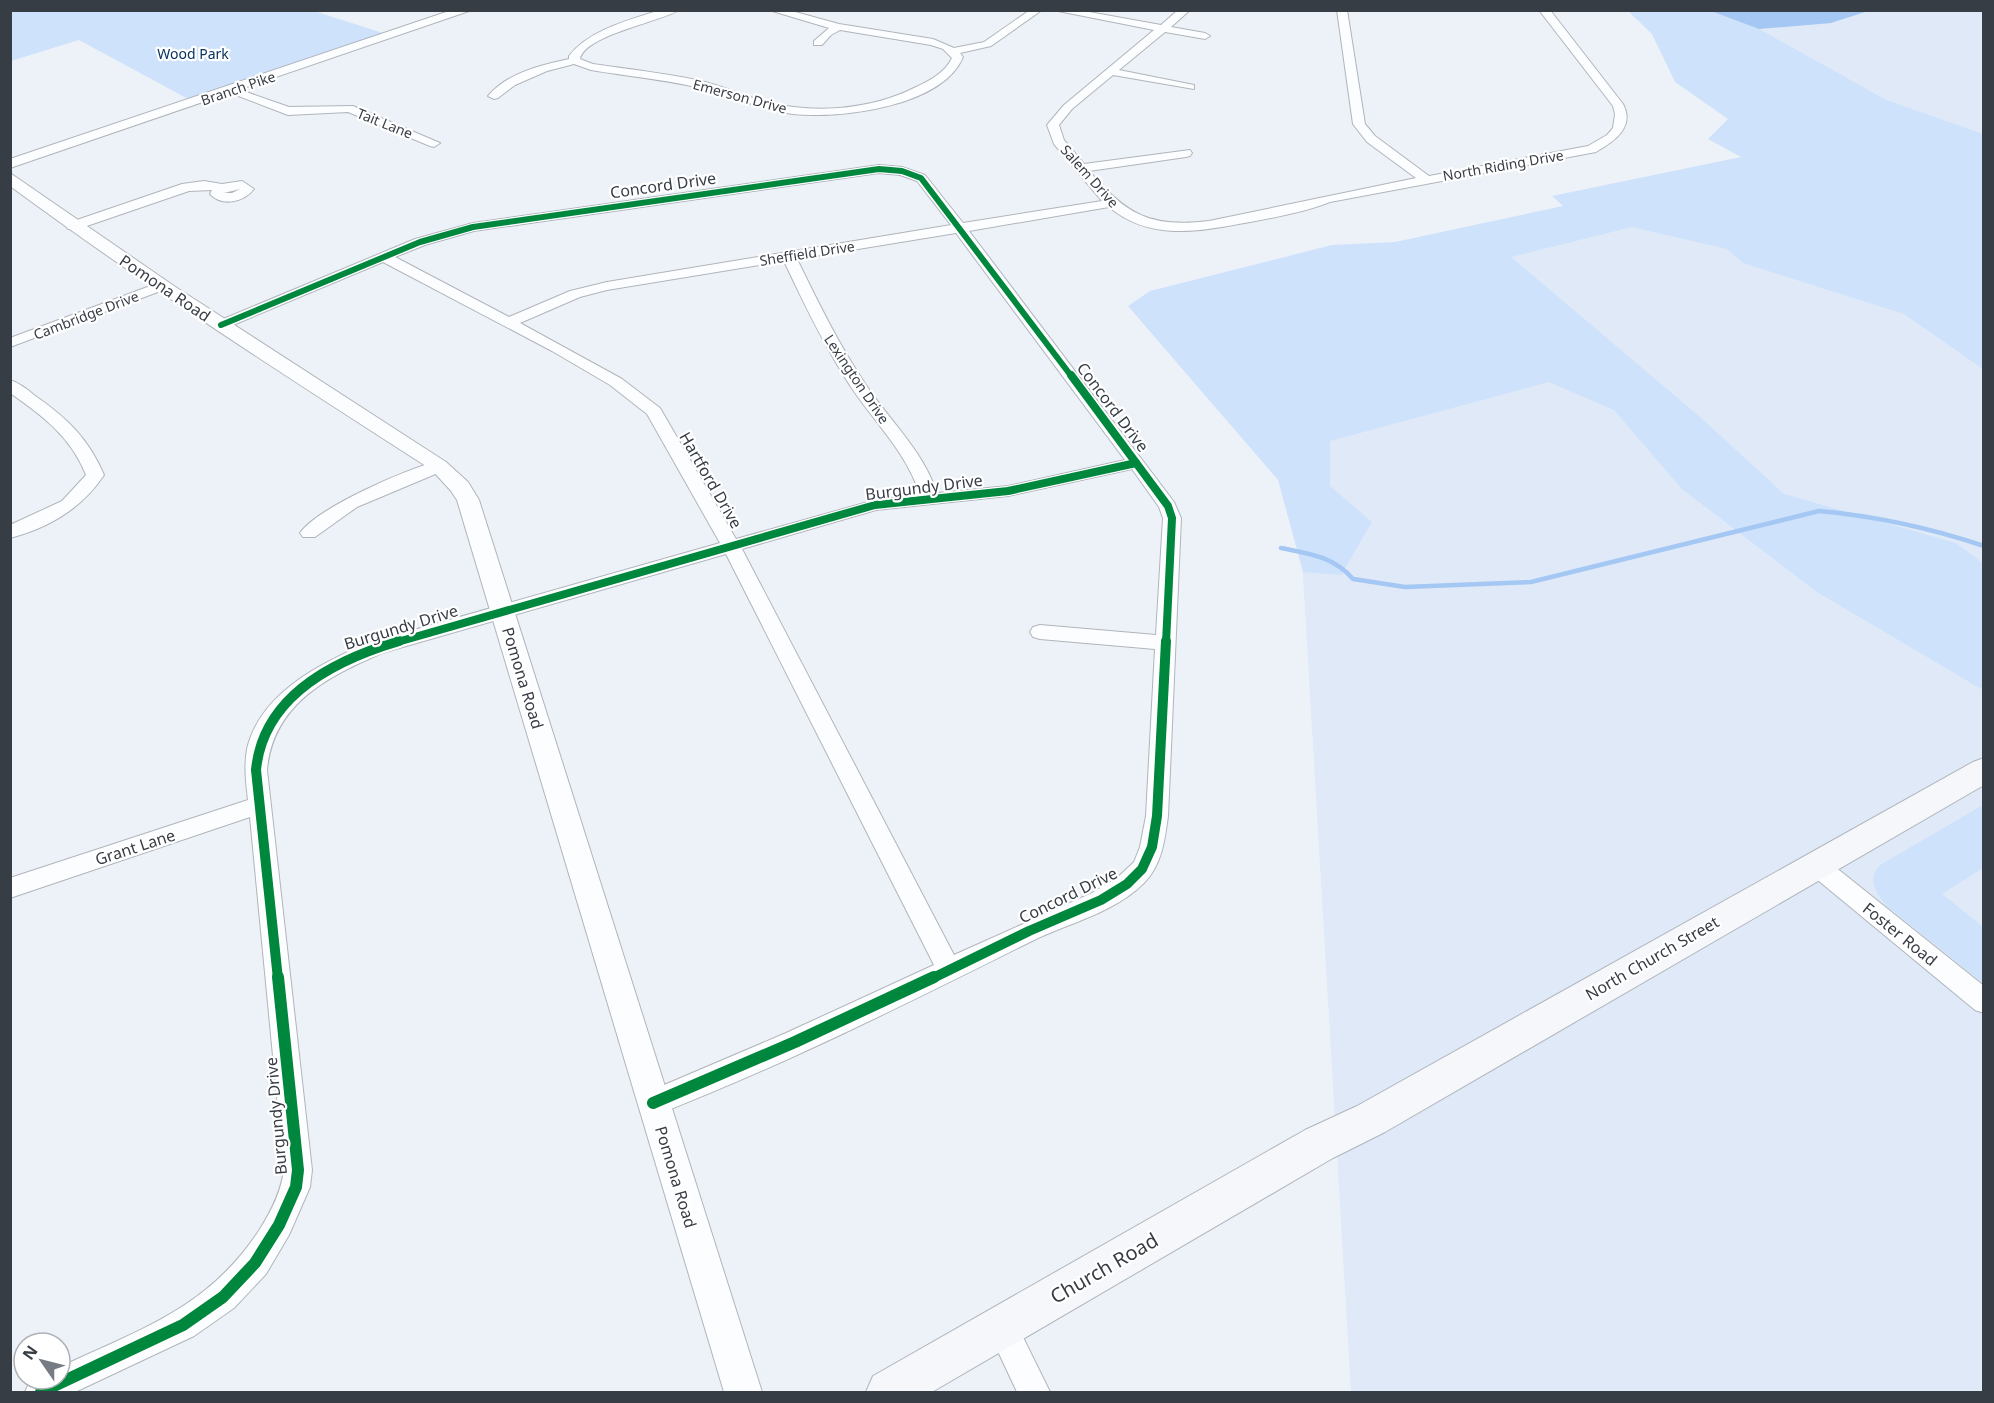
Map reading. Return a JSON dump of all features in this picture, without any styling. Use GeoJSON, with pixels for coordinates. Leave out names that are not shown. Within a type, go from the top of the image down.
{"type":"FeatureCollection","features":[{"type":"Feature","properties":{"kind":"main road","name":"North Church Street"},"geometry":{"type":"LineString","coordinates":[[1320,1144],[1371,1119],[1983,770]]}},
{"type":"Feature","properties":{"kind":"main road","name":"Church Road"},"geometry":{"type":"LineString","coordinates":[[889,1392],[1320,1144]]}},
{"type":"Feature","properties":{"kind":"street","name":"Branch Pike"},"geometry":{"type":"LineString","coordinates":[[10,164],[466,10]]}},
{"type":"Feature","properties":{"kind":"street"},"geometry":{"type":"LineString","coordinates":[[494,96],[501,89],[527,76],[575,61],[574,56],[581,49],[625,26],[674,10]]}},
{"type":"Feature","properties":{"kind":"street"},"geometry":{"type":"LineString","coordinates":[[774,10],[838,27],[933,42],[953,51],[987,44],[1037,10]]}},
{"type":"Feature","properties":{"kind":"street"},"geometry":{"type":"LineString","coordinates":[[1058,10],[1205,36]]}},
{"type":"Feature","properties":{"kind":"street","name":"Salem Drive"},"geometry":{"type":"LineString","coordinates":[[1185,10],[1068,107],[1053,126],[1058,141],[1081,168],[1112,203],[1132,217],[1161,226],[1196,228],[1239,220]]}},
{"type":"Feature","properties":{"kind":"street"},"geometry":{"type":"LineString","coordinates":[[1342,10],[1359,124],[1371,139],[1425,179]]}},
{"type":"Feature","properties":{"kind":"street","name":"North Riding Drive"},"geometry":{"type":"LineString","coordinates":[[1239,220],[1289,212],[1328,199],[1425,179],[1592,148],[1611,139],[1620,129],[1622,114],[1619,106],[1544,10]]}},
{"type":"Feature","properties":{"kind":"street"},"geometry":{"type":"LineString","coordinates":[[818,43],[827,33],[838,27]]}},
{"type":"Feature","properties":{"kind":"street","name":"Emerson Drive"},"geometry":{"type":"LineString","coordinates":[[575,61],[591,67],[701,85],[774,108],[818,111],[884,104],[912,95],[955,66],[958,57],[953,51]]}},
{"type":"Feature","properties":{"kind":"street"},"geometry":{"type":"LineString","coordinates":[[1112,72],[1190,87]]}},
{"type":"Feature","properties":{"kind":"street","name":"Tait Lane"},"geometry":{"type":"LineString","coordinates":[[232,90],[288,111],[349,108],[434,143]]}},
{"type":"Feature","properties":{"kind":"street"},"geometry":{"type":"LineString","coordinates":[[1081,168],[1186,153]]}},
{"type":"Feature","properties":{"kind":"street","name":"Concord Drive"},"geometry":{"type":"LineString","coordinates":[[221,325],[420,242],[483,226],[879,169],[902,171],[921,178],[1167,506],[1172,518],[1158,816],[1152,847],[1139,873],[1114,892],[727,1073],[653,1103]]}},
{"type":"Feature","properties":{"kind":"street","name":"Pomona Road"},"geometry":{"type":"LineString","coordinates":[[10,178],[73,226],[161,286],[439,466],[460,487],[468,500],[743,1392]]}},
{"type":"Feature","properties":{"kind":"street"},"geometry":{"type":"LineString","coordinates":[[73,226],[187,187],[204,185],[222,188]]}},
{"type":"Feature","properties":{"kind":"street","name":"Sheffield Drive"},"geometry":{"type":"LineString","coordinates":[[507,323],[576,294],[607,286],[1112,203]]}},
{"type":"Feature","properties":{"kind":"street","name":"Lexington Drive"},"geometry":{"type":"LineString","coordinates":[[788,256],[832,344],[862,391],[926,480],[930,499]]}},
{"type":"Feature","properties":{"kind":"street","name":"Hartford Drive"},"geometry":{"type":"LineString","coordinates":[[384,257],[616,382],[654,411],[731,546],[949,970]]}},
{"type":"Feature","properties":{"kind":"street","name":"Cambridge Drive"},"geometry":{"type":"LineString","coordinates":[[10,344],[161,286]]}},
{"type":"Feature","properties":{"kind":"street"},"geometry":{"type":"LineString","coordinates":[[10,385],[60,421],[88,454],[95,475],[86,492],[76,500],[10,532]]}},
{"type":"Feature","properties":{"kind":"street","name":"Burgundy Drive"},"geometry":{"type":"LineString","coordinates":[[41,1392],[183,1325],[223,1297],[255,1263],[279,1225],[296,1187],[298,1170],[256,770],[260,743],[266,729],[286,703],[311,681],[341,662],[375,648],[875,505],[1008,491],[1136,463]]}},
{"type":"Feature","properties":{"kind":"street"},"geometry":{"type":"LineString","coordinates":[[309,533],[351,503],[439,466]]}},
{"type":"Feature","properties":{"kind":"street"},"geometry":{"type":"LineString","coordinates":[[1040,632],[1165,643]]}},
{"type":"Feature","properties":{"kind":"street","name":"Grant Lane"},"geometry":{"type":"LineString","coordinates":[[10,888],[259,805]]}},
{"type":"Feature","properties":{"kind":"street","name":"Foster Road"},"geometry":{"type":"LineString","coordinates":[[1816,865],[1983,1002]]}},
{"type":"Feature","properties":{"kind":"street"},"geometry":{"type":"LineString","coordinates":[[1002,1328],[1034,1392]]}},
{"type":"Feature","properties":{"kind":"shaded area"},"geometry":{"type":"Polygon","coordinates":[[[1670,11],[1983,11],[1983,1392],[1351,1392],[1285,269],[1708,176],[1817,133],[1670,11]]]}},
{"type":"Feature","properties":{"kind":"green space","name":"Wood Park"},"geometry":{"type":"Polygon","coordinates":[[[11,11],[314,11],[386,34],[190,100],[79,40],[11,61],[11,11]]]}},
{"type":"Feature","properties":{"kind":"green space"},"geometry":{"type":"Polygon","coordinates":[[[1628,11],[1711,11],[1759,29],[1886,100],[1983,134],[1983,369],[1904,314],[1743,263],[1727,249],[1632,227],[1511,257],[1700,417],[1784,494],[1956,543],[1983,563],[1983,690],[1817,592],[1682,489],[1614,410],[1549,382],[1330,441],[1330,486],[1372,522],[1341,575],[1303,572],[1278,480],[1128,306],[1150,291],[1332,245],[1395,242],[1563,206],[1552,196],[1741,157],[1708,139],[1728,119],[1675,82],[1652,34],[1628,11]]]}},
{"type":"Feature","properties":{"kind":"green space"},"geometry":{"type":"Polygon","coordinates":[[[1983,805],[1983,868],[1942,894],[1983,927],[1983,983],[1888,907],[1876,891],[1873,880],[1874,874],[1882,864],[1983,805]]]}},
{"type":"Feature","properties":{"kind":"water"},"geometry":{"type":"Polygon","coordinates":[[[1711,11],[1868,11],[1831,23],[1759,29],[1711,11]]]}},
{"type":"Feature","properties":{"kind":"waterway"},"geometry":{"type":"LineString","coordinates":[[1281,548],[1311,554],[1329,561],[1353,579],[1405,587],[1531,582],[1819,511],[1902,524],[1984,546]]}},
{"type":"Feature","properties":{"kind":"cycle path"},"geometry":{"type":"LineString","coordinates":[[221,325],[420,242],[473,227],[879,169],[902,171],[921,178],[1008,290],[1168,506],[1172,518],[1157,816],[1149,855],[1137,875],[1101,900],[1029,931],[795,1042],[653,1103]]}},
{"type":"Feature","properties":{"kind":"cycle path"},"geometry":{"type":"LineString","coordinates":[[41,1392],[183,1325],[223,1297],[255,1263],[279,1225],[296,1187],[298,1170],[256,770],[259,746],[267,726],[278,711],[307,684],[342,663],[375,648],[875,505],[1008,491],[1136,463]]}}]}
